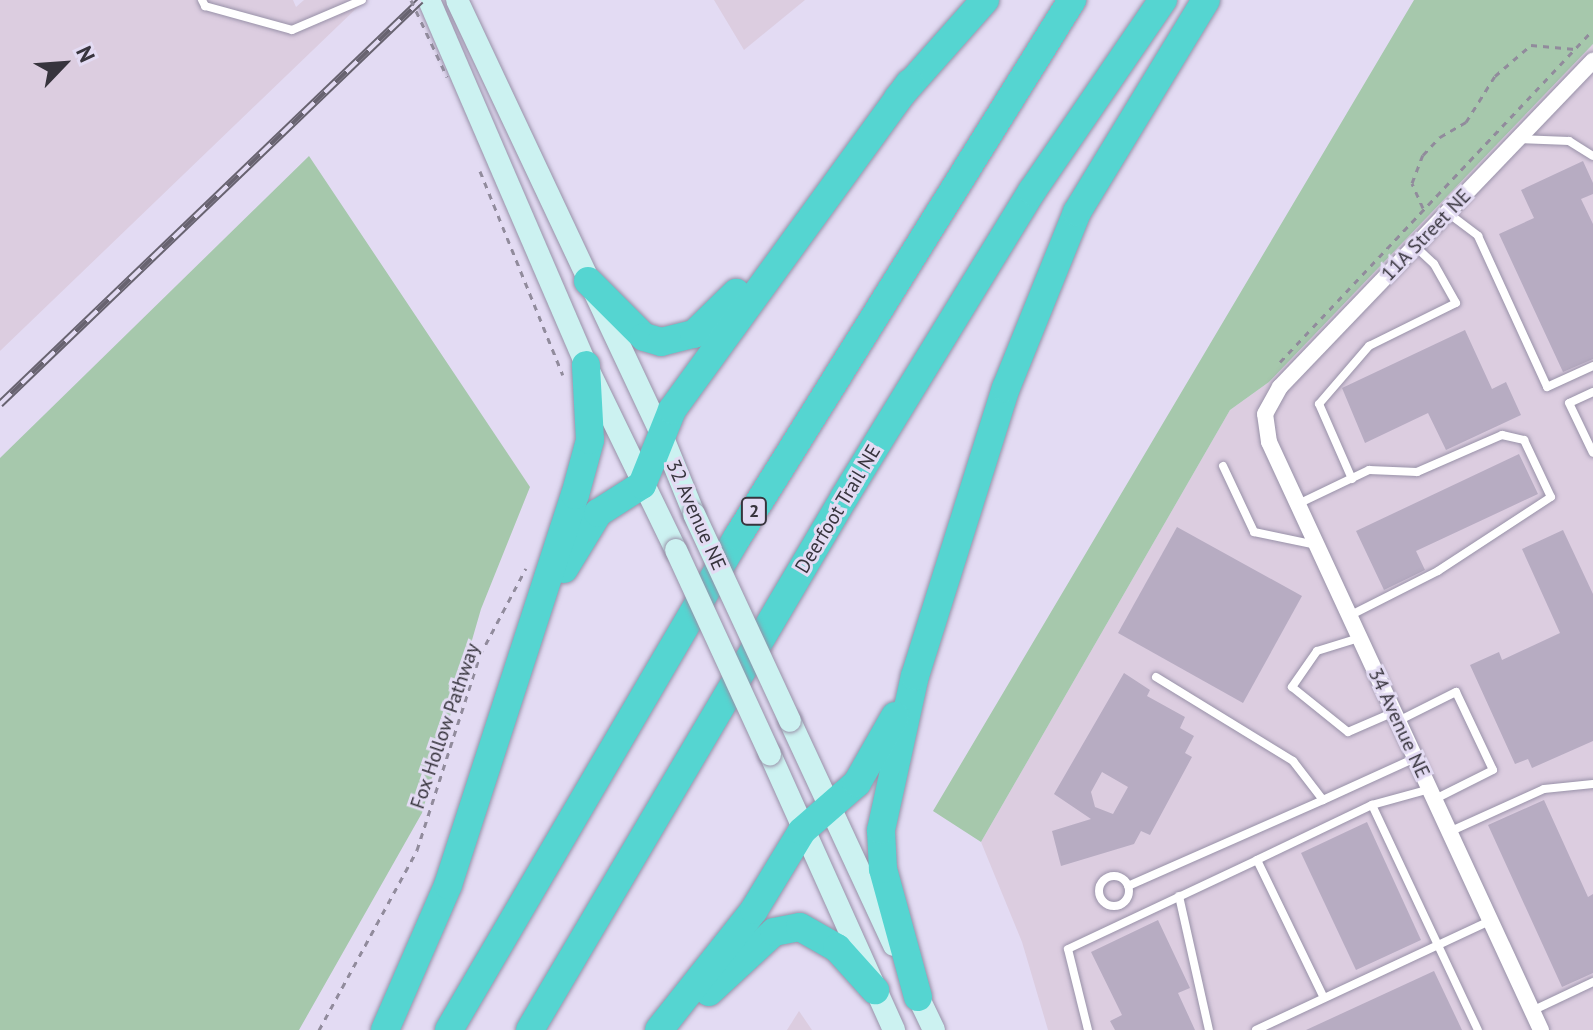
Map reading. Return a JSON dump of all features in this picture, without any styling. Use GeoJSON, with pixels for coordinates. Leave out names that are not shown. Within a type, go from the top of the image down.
{"type":"FeatureCollection","features":[{"type":"Feature","properties":{"kind":"highway"},"geometry":{"type":"LineString","coordinates":[[588,281],[644,337],[677,342],[694,334],[713,320],[910,83],[985,0]]}},
{"type":"Feature","properties":{"kind":"highway","name":"2"},"geometry":{"type":"LineString","coordinates":[[449,1030],[738,536],[1072,0]]}},
{"type":"Feature","properties":{"kind":"highway","name":"Deerfoot Trail NE"},"geometry":{"type":"LineString","coordinates":[[530,1030],[1008,231],[1163,0]]}},
{"type":"Feature","properties":{"kind":"highway"},"geometry":{"type":"LineString","coordinates":[[918,997],[883,869],[881,830],[915,676],[1006,388],[1077,212],[1206,0]]}},
{"type":"Feature","properties":{"kind":"highway"},"geometry":{"type":"LineString","coordinates":[[537,617],[598,513],[642,485],[672,410],[910,83]]}},
{"type":"Feature","properties":{"kind":"highway"},"geometry":{"type":"LineString","coordinates":[[385,1030],[448,885],[537,617],[590,440],[575,370]]}},
{"type":"Feature","properties":{"kind":"highway"},"geometry":{"type":"LineString","coordinates":[[659,1030],[754,910],[802,831],[873,761],[915,676]]}},
{"type":"Feature","properties":{"kind":"highway"},"geometry":{"type":"LineString","coordinates":[[672,1030],[774,932],[800,927],[837,948],[875,990]]}},
{"type":"Feature","properties":{"kind":"main road","name":"32 Avenue NE"},"geometry":{"type":"LineString","coordinates":[[429,0],[453,71],[575,370],[676,550],[894,1030]]}},
{"type":"Feature","properties":{"kind":"main road","name":"32 Avenue NE"},"geometry":{"type":"LineString","coordinates":[[457,0],[661,433],[694,514],[934,1030]]}},
{"type":"Feature","properties":{"kind":"street","name":"11A Street NE"},"geometry":{"type":"LineString","coordinates":[[1265,414],[1288,378],[1593,61]]}},
{"type":"Feature","properties":{"kind":"street","name":"34 Avenue NE"},"geometry":{"type":"LineString","coordinates":[[1265,414],[1269,442],[1541,1030]]}},
{"type":"Feature","properties":{"kind":"lane"},"geometry":{"type":"LineString","coordinates":[[202,0],[205,6],[292,30],[362,0]]}},
{"type":"Feature","properties":{"kind":"lane"},"geometry":{"type":"LineString","coordinates":[[1517,139],[1569,141],[1593,156]]}},
{"type":"Feature","properties":{"kind":"lane"},"geometry":{"type":"LineString","coordinates":[[1447,212],[1478,236],[1547,387],[1593,366]]}},
{"type":"Feature","properties":{"kind":"lane"},"geometry":{"type":"LineString","coordinates":[[1352,479],[1319,404],[1369,346],[1456,303],[1434,264],[1415,246]]}},
{"type":"Feature","properties":{"kind":"lane"},"geometry":{"type":"LineString","coordinates":[[1593,392],[1569,403],[1593,453]]}},
{"type":"Feature","properties":{"kind":"lane"},"geometry":{"type":"LineString","coordinates":[[1298,504],[1369,470],[1417,472],[1502,435],[1524,440],[1551,497],[1438,571],[1349,616]]}},
{"type":"Feature","properties":{"kind":"lane"},"geometry":{"type":"LineString","coordinates":[[1223,466],[1254,532],[1317,545]]}},
{"type":"Feature","properties":{"kind":"lane"},"geometry":{"type":"LineString","coordinates":[[1088,1030],[1068,949],[1372,805],[1432,794],[1493,770],[1456,692],[1348,732],[1292,687],[1317,651],[1359,638]]}},
{"type":"Feature","properties":{"kind":"lane"},"geometry":{"type":"LineString","coordinates":[[1156,677],[1293,761],[1323,800]]}},
{"type":"Feature","properties":{"kind":"lane"},"geometry":{"type":"LineString","coordinates":[[1128,886],[1415,758]]}},
{"type":"Feature","properties":{"kind":"lane"},"geometry":{"type":"LineString","coordinates":[[1449,832],[1544,789],[1593,784]]}},
{"type":"Feature","properties":{"kind":"lane"},"geometry":{"type":"LineString","coordinates":[[1372,805],[1478,1030]]}},
{"type":"Feature","properties":{"kind":"lane"},"geometry":{"type":"LineString","coordinates":[[1257,860],[1324,998]]}},
{"type":"Feature","properties":{"kind":"lane"},"geometry":{"type":"LineString","coordinates":[[1179,896],[1209,1030]]}},
{"type":"Feature","properties":{"kind":"lane"},"geometry":{"type":"LineString","coordinates":[[1256,1030],[1490,921]]}},
{"type":"Feature","properties":{"kind":"lane"},"geometry":{"type":"LineString","coordinates":[[1532,1011],[1593,982]]}},
{"type":"Feature","properties":{"kind":"path"},"geometry":{"type":"LineString","coordinates":[[411,0],[453,71],[453,91]]}},
{"type":"Feature","properties":{"kind":"path"},"geometry":{"type":"LineString","coordinates":[[1288,378],[1281,373],[1282,355],[1593,30]]}},
{"type":"Feature","properties":{"kind":"path"},"geometry":{"type":"LineString","coordinates":[[1423,208],[1412,183],[1423,155],[1474,114],[1495,76],[1531,45],[1575,49]]}},
{"type":"Feature","properties":{"kind":"path"},"geometry":{"type":"LineString","coordinates":[[480,169],[575,370],[568,387]]}},
{"type":"Feature","properties":{"kind":"path","name":"Fox Hollow Pathway"},"geometry":{"type":"LineString","coordinates":[[319,1030],[417,850],[480,655],[531,557]]}},
{"type":"Feature","properties":{"kind":"shaded area"},"geometry":{"type":"Polygon","coordinates":[[[0,0],[293,0],[296,7],[304,0],[365,0],[0,351],[0,0]]]}},
{"type":"Feature","properties":{"kind":"shaded area"},"geometry":{"type":"Polygon","coordinates":[[[714,0],[805,0],[744,50],[714,0]]]}},
{"type":"Feature","properties":{"kind":"shaded area"},"geometry":{"type":"Polygon","coordinates":[[[1593,44],[1593,1030],[1048,1030],[1022,942],[981,842],[1230,410],[1269,382],[1593,44]]]}},
{"type":"Feature","properties":{"kind":"shaded area"},"geometry":{"type":"Polygon","coordinates":[[[799,1011],[812,1030],[787,1030],[799,1011]]]}},
{"type":"Feature","properties":{"kind":"green space"},"geometry":{"type":"Polygon","coordinates":[[[1414,0],[1593,0],[1593,44],[1269,382],[1230,410],[981,842],[933,811],[1414,0]]]}},
{"type":"Feature","properties":{"kind":"green space"},"geometry":{"type":"Polygon","coordinates":[[[309,156],[530,487],[481,609],[422,813],[299,1030],[0,1030],[0,458],[309,156]]]}},
{"type":"Feature","properties":{"kind":"building"},"geometry":{"type":"Polygon","coordinates":[[[1583,161],[1593,183],[1593,194],[1581,199],[1593,224],[1593,359],[1563,372],[1499,234],[1534,218],[1521,190],[1583,161]]]}},
{"type":"Feature","properties":{"kind":"building"},"geometry":{"type":"Polygon","coordinates":[[[1465,330],[1492,389],[1506,382],[1521,415],[1446,450],[1428,413],[1365,443],[1342,388],[1465,330]]]}},
{"type":"Feature","properties":{"kind":"building"},"geometry":{"type":"Polygon","coordinates":[[[1519,454],[1538,494],[1416,551],[1425,570],[1384,590],[1356,531],[1519,454]]]}},
{"type":"Feature","properties":{"kind":"building"},"geometry":{"type":"Polygon","coordinates":[[[1177,527],[1302,596],[1243,703],[1118,633],[1177,527]]]}},
{"type":"Feature","properties":{"kind":"building"},"geometry":{"type":"Polygon","coordinates":[[[1563,530],[1593,594],[1593,741],[1532,768],[1528,759],[1515,764],[1470,665],[1499,652],[1502,660],[1560,633],[1522,549],[1563,530]]]}},
{"type":"Feature","properties":{"kind":"building"},"geometry":{"type":"Polygon","coordinates":[[[1124,673],[1150,690],[1147,696],[1185,717],[1180,728],[1194,736],[1185,753],[1192,757],[1150,835],[1141,831],[1134,844],[1061,866],[1052,831],[1091,819],[1054,794],[1124,673]],[[1102,772],[1091,792],[1095,807],[1113,814],[1128,787],[1102,772]]]}},
{"type":"Feature","properties":{"kind":"building"},"geometry":{"type":"Polygon","coordinates":[[[1544,800],[1588,897],[1593,894],[1593,973],[1562,987],[1488,825],[1544,800]]]}},
{"type":"Feature","properties":{"kind":"building"},"geometry":{"type":"Polygon","coordinates":[[[1367,822],[1421,940],[1356,970],[1301,853],[1367,822]]]}},
{"type":"Feature","properties":{"kind":"building"},"geometry":{"type":"Polygon","coordinates":[[[1158,920],[1190,988],[1178,993],[1195,1030],[1115,1030],[1110,1021],[1122,1015],[1091,952],[1158,920]]]}},
{"type":"Feature","properties":{"kind":"building"},"geometry":{"type":"Polygon","coordinates":[[[1434,971],[1462,1030],[1306,1030],[1434,971]]]}},
{"type":"Feature","properties":{"kind":"railway"},"geometry":{"type":"LineString","coordinates":[[0,404],[421,0]]}}]}
